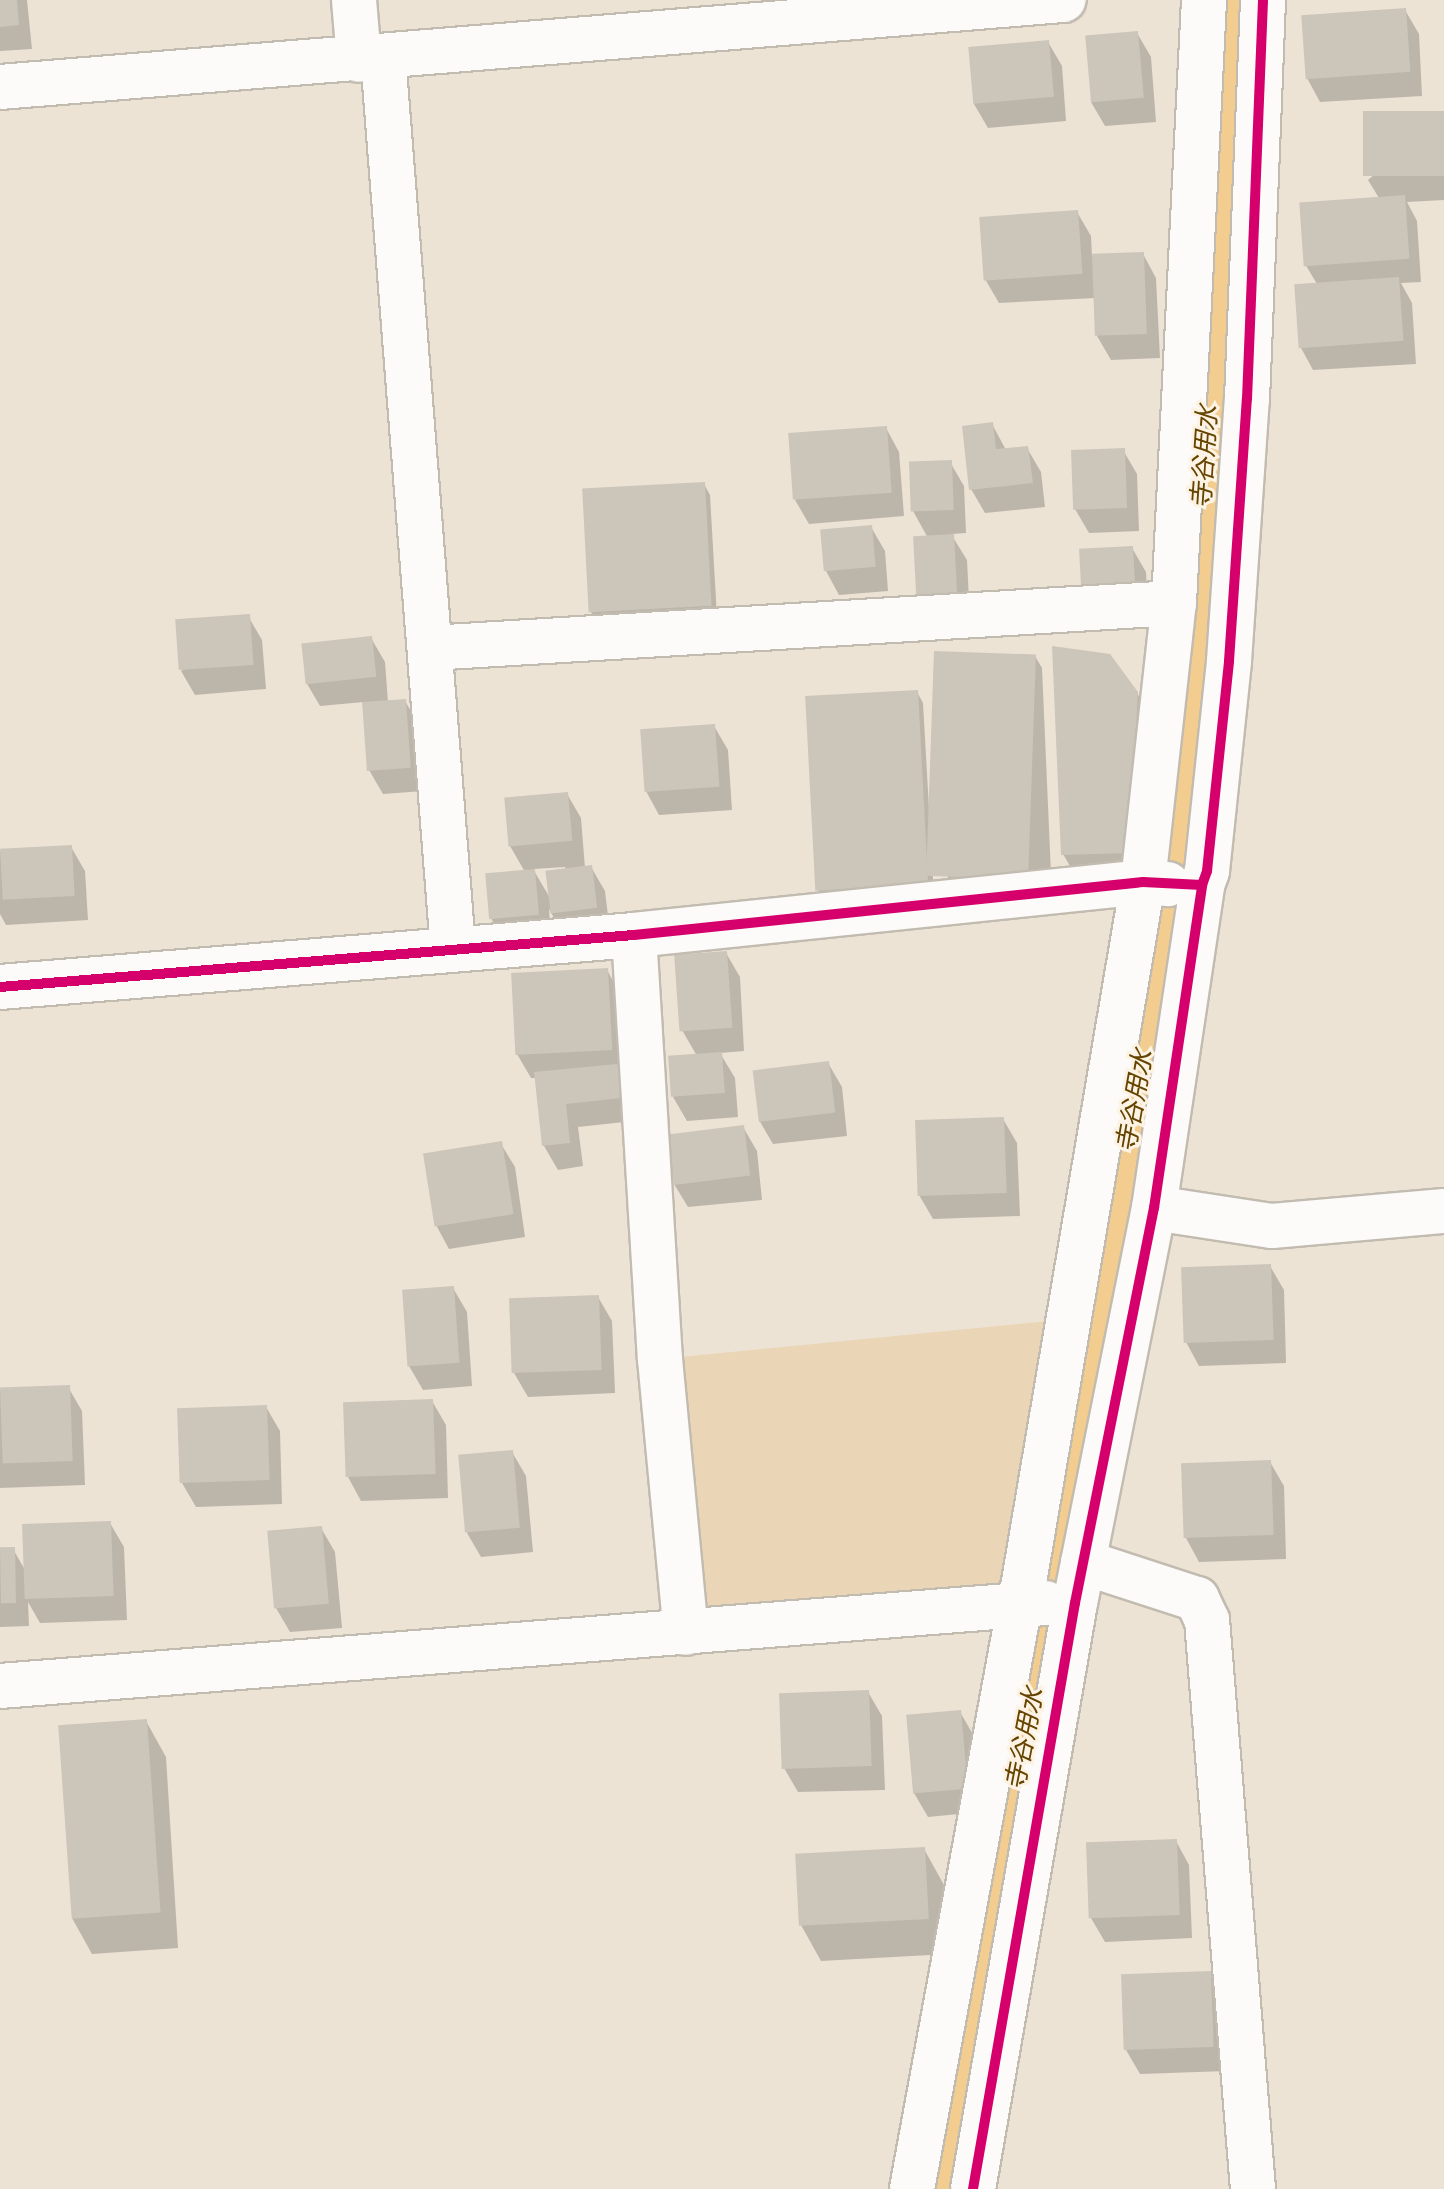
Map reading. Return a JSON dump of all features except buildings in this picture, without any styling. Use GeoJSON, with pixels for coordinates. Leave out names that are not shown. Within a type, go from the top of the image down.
{"type":"FeatureCollection","features":[{"type":"Feature","properties":{"kind":"street"},"geometry":{"type":"LineString","coordinates":[[354,0],[371,58],[430,648],[453,948]]}},
{"type":"Feature","properties":{"kind":"street"},"geometry":{"type":"LineString","coordinates":[[0,87],[1063,0]]}},
{"type":"Feature","properties":{"kind":"street"},"geometry":{"type":"LineString","coordinates":[[973,2189],[1077,1589],[1154,1208],[1172,884],[1174,603],[1204,0]]}},
{"type":"Feature","properties":{"kind":"street"},"geometry":{"type":"LineString","coordinates":[[0,987],[634,935],[1172,884],[1207,871],[1229,661],[1247,399],[1263,0]]}},
{"type":"Feature","properties":{"kind":"street"},"geometry":{"type":"LineString","coordinates":[[430,648],[1174,603]]}},
{"type":"Feature","properties":{"kind":"street"},"geometry":{"type":"LineString","coordinates":[[912,2189],[1022,1604],[1172,884]]}},
{"type":"Feature","properties":{"kind":"street"},"geometry":{"type":"LineString","coordinates":[[634,935],[660,1359],[686,1633]]}},
{"type":"Feature","properties":{"kind":"street"},"geometry":{"type":"LineString","coordinates":[[1154,1208],[1272,1226],[1444,1211]]}},
{"type":"Feature","properties":{"kind":"street"},"geometry":{"type":"LineString","coordinates":[[0,1686],[1022,1604],[1077,1589],[1197,1599],[1207,1620],[1253,2189]]}},
{"type":"Feature","properties":{"kind":"shaded area"},"geometry":{"type":"Polygon","coordinates":[[[1204,0],[1263,0],[1208,865],[973,2189],[915,2189],[1024,1582],[686,1633],[660,1359],[1069,1319],[1143,882],[1204,0]]]}},
{"type":"Feature","properties":{"kind":"waterway","name":"寺谷用水"},"geometry":{"type":"LineString","coordinates":[[938,2189],[1053,1587],[1162,935],[1203,484],[1231,0]]}},
{"type":"Feature","properties":{"kind":"cycle path"},"geometry":{"type":"LineString","coordinates":[[973,2189],[1075,1603],[1154,1208],[1202,885],[1207,871],[1229,661],[1247,399],[1263,0]]}},
{"type":"Feature","properties":{"kind":"cycle path"},"geometry":{"type":"LineString","coordinates":[[0,987],[634,935],[1143,882],[1202,885]]}}]}
